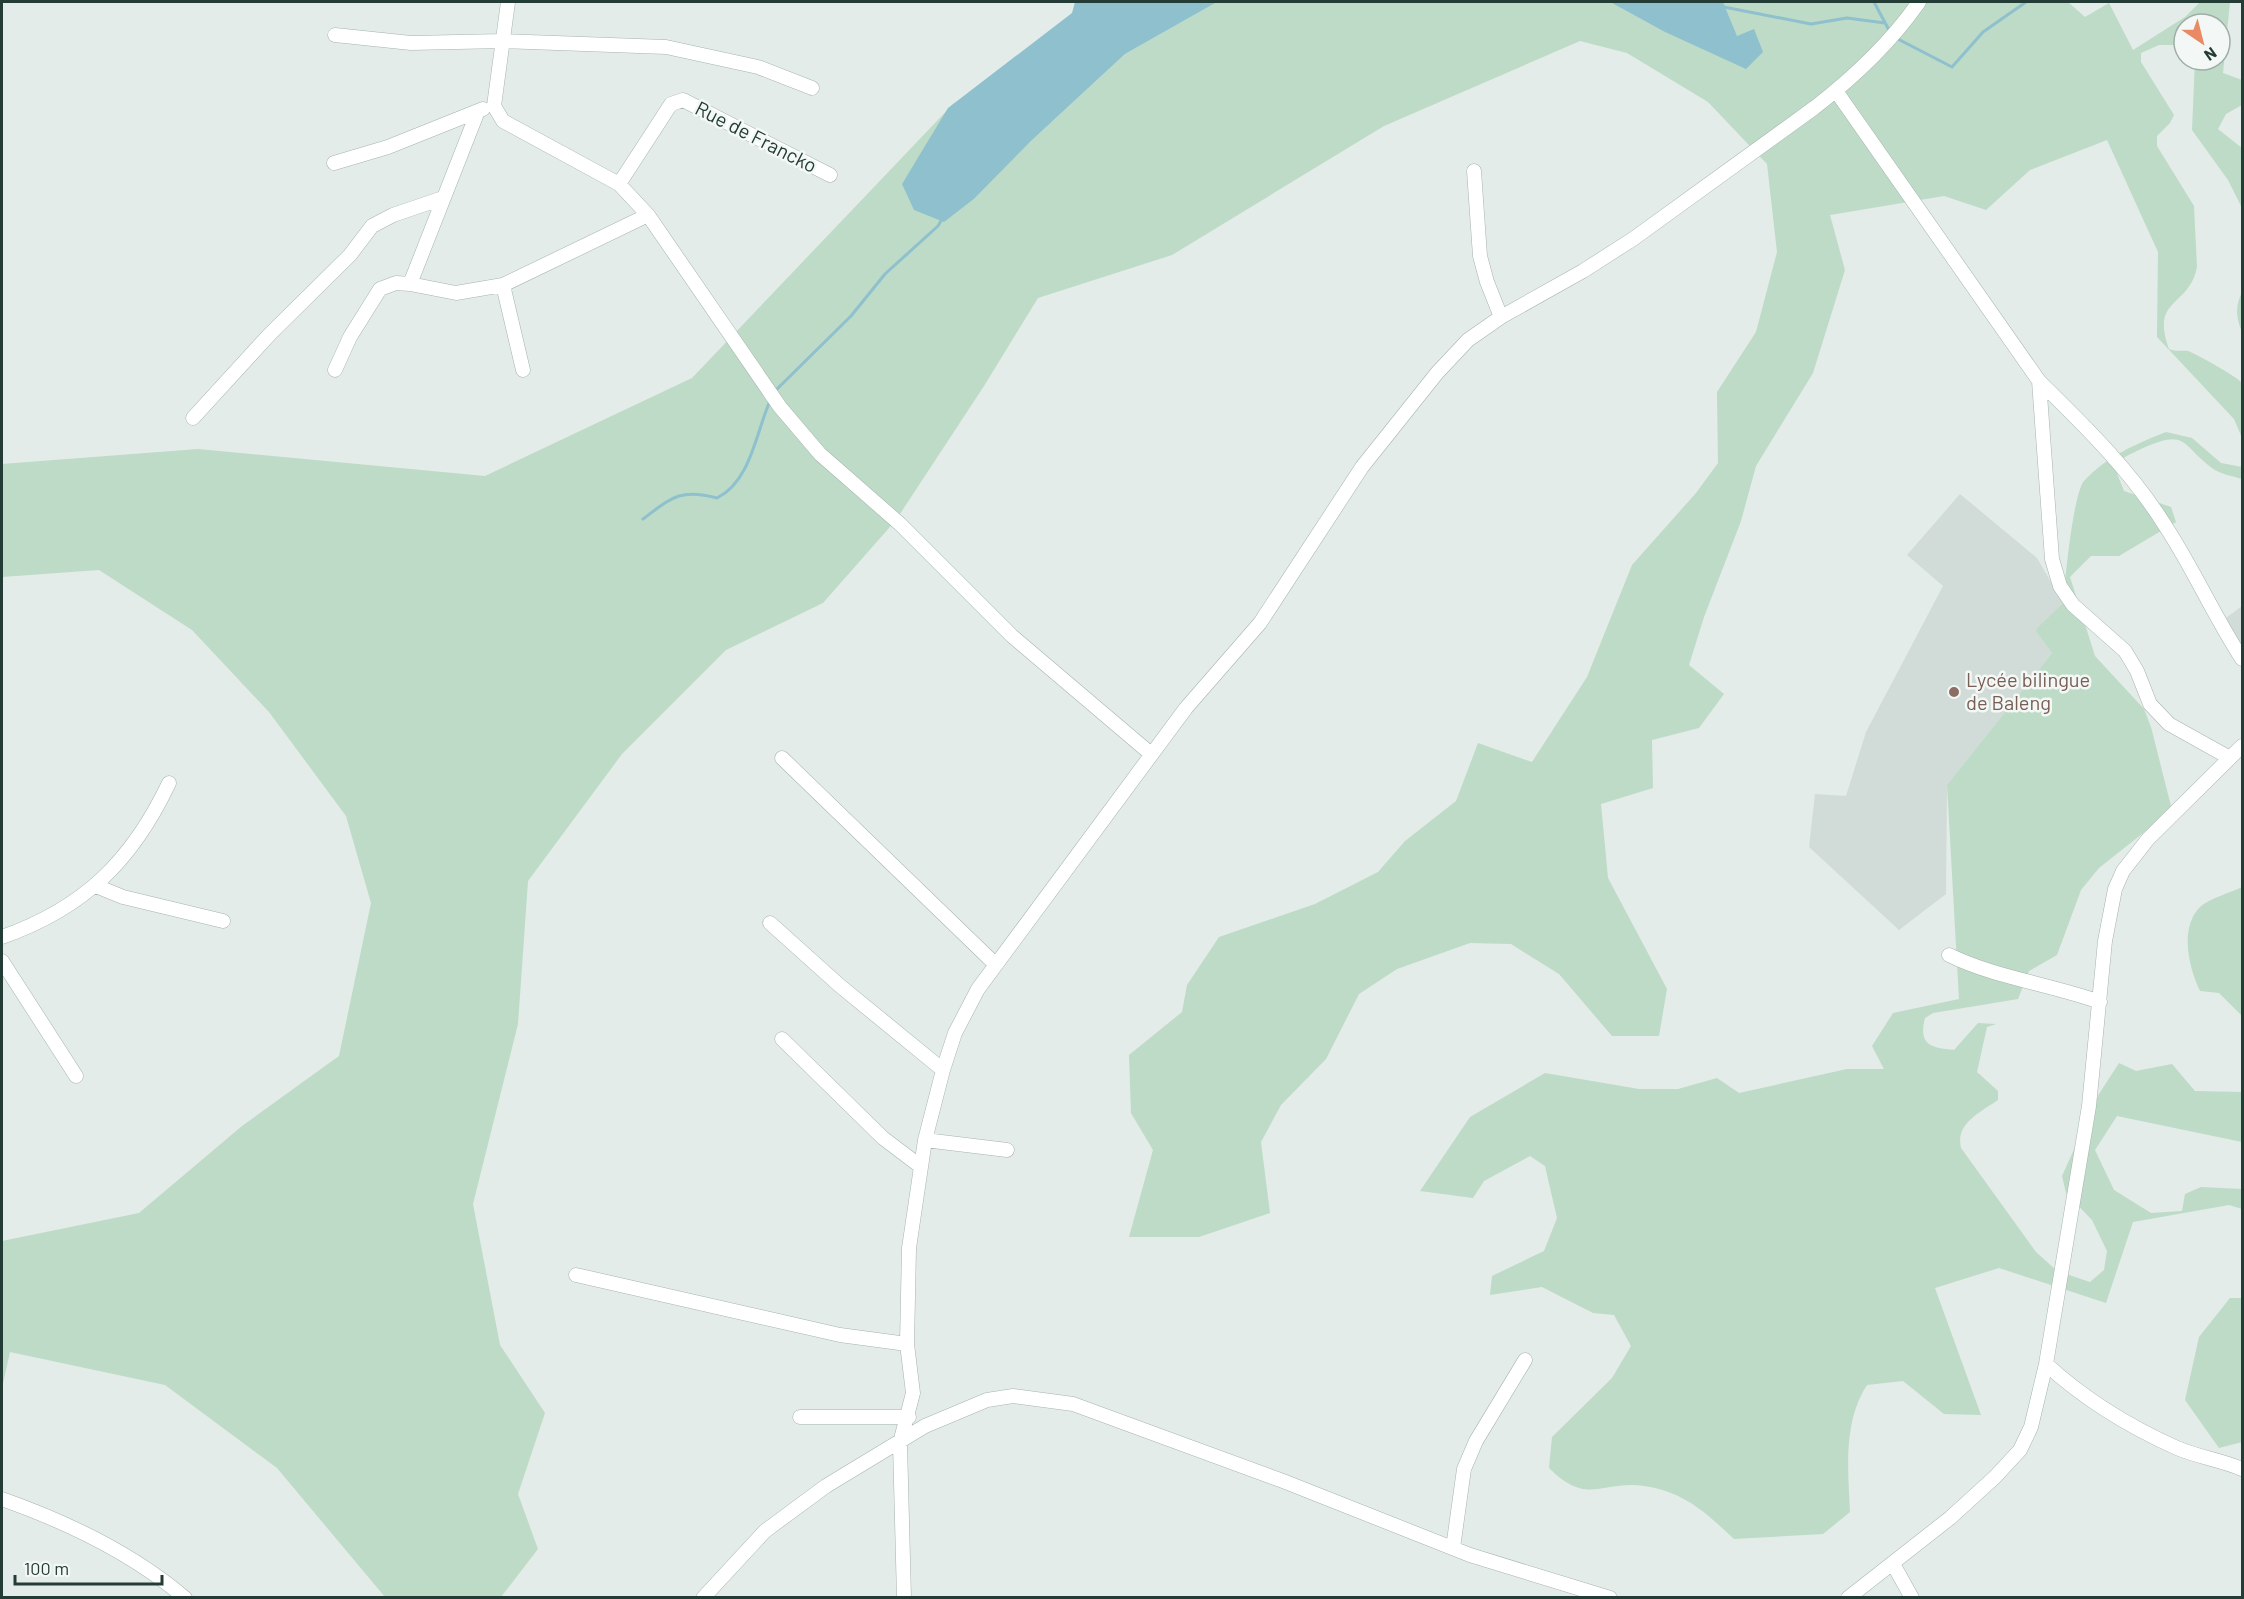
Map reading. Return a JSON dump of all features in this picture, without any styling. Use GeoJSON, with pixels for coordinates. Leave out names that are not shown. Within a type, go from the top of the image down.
{"type":"FeatureCollection","features":[{"type":"Feature","properties":{"kind":"street"},"geometry":{"type":"LineString","coordinates":[[508,2],[494,106],[502,121],[619,184],[648,215],[780,407],[820,453],[900,524],[1012,636],[1151,754]]}},
{"type":"Feature","properties":{"kind":"street"},"geometry":{"type":"LineString","coordinates":[[904,1598],[900,1443],[914,1393],[907,1344],[909,1248],[920,1166],[943,1070],[955,1033],[995,964],[1023,932],[1186,708],[1260,623],[1362,467],[1437,373],[1468,340],[1501,317],[1583,271],[1633,239],[1836,91],[1892,36],[1919,2]]}},
{"type":"Feature","properties":{"kind":"street"},"geometry":{"type":"LineString","coordinates":[[335,35],[411,43],[503,41],[666,47],[758,67],[812,88]]}},
{"type":"Feature","properties":{"kind":"street"},"geometry":{"type":"LineString","coordinates":[[1836,91],[2039,381],[2085,426],[2141,490],[2193,571],[2224,630],[2242,658]]}},
{"type":"Feature","properties":{"kind":"street","name":"Rue de Francko"},"geometry":{"type":"LineString","coordinates":[[619,184],[671,104],[678,100],[683,100],[756,135],[830,175]]}},
{"type":"Feature","properties":{"kind":"street"},"geometry":{"type":"LineString","coordinates":[[334,163],[388,147],[494,106]]}},
{"type":"Feature","properties":{"kind":"street"},"geometry":{"type":"LineString","coordinates":[[410,284],[478,111]]}},
{"type":"Feature","properties":{"kind":"street"},"geometry":{"type":"LineString","coordinates":[[1474,171],[1480,256],[1487,282],[1501,317]]}},
{"type":"Feature","properties":{"kind":"street"},"geometry":{"type":"LineString","coordinates":[[193,418],[231,375],[350,255],[372,226],[443,198]]}},
{"type":"Feature","properties":{"kind":"street"},"geometry":{"type":"LineString","coordinates":[[335,370],[350,337],[380,289],[396,284],[410,284],[456,293],[503,285],[648,215]]}},
{"type":"Feature","properties":{"kind":"street"},"geometry":{"type":"LineString","coordinates":[[503,285],[523,370]]}},
{"type":"Feature","properties":{"kind":"street"},"geometry":{"type":"LineString","coordinates":[[2039,381],[2052,559],[2060,586],[2073,604],[2125,651],[2137,671],[2150,704],[2169,724],[2230,758]]}},
{"type":"Feature","properties":{"kind":"street"},"geometry":{"type":"LineString","coordinates":[[1848,1598],[1950,1518],[1995,1478],[2020,1450],[2031,1427],[2046,1364],[2089,1106],[2107,931],[2115,890],[2123,871],[2148,839],[2242,746]]}},
{"type":"Feature","properties":{"kind":"street"},"geometry":{"type":"LineString","coordinates":[[782,758],[995,964]]}},
{"type":"Feature","properties":{"kind":"street"},"geometry":{"type":"LineString","coordinates":[[2,937],[57,914],[96,886],[125,855],[152,818],[169,783]]}},
{"type":"Feature","properties":{"kind":"street"},"geometry":{"type":"LineString","coordinates":[[96,886],[123,897],[223,921]]}},
{"type":"Feature","properties":{"kind":"street"},"geometry":{"type":"LineString","coordinates":[[771,923],[839,985],[943,1070]]}},
{"type":"Feature","properties":{"kind":"street"},"geometry":{"type":"LineString","coordinates":[[1949,955],[1994,973],[2061,988],[2100,1002]]}},
{"type":"Feature","properties":{"kind":"street"},"geometry":{"type":"LineString","coordinates":[[2,961],[76,1076]]}},
{"type":"Feature","properties":{"kind":"street"},"geometry":{"type":"LineString","coordinates":[[782,1039],[883,1138],[920,1166]]}},
{"type":"Feature","properties":{"kind":"street"},"geometry":{"type":"LineString","coordinates":[[925,1140],[1007,1150]]}},
{"type":"Feature","properties":{"kind":"street"},"geometry":{"type":"LineString","coordinates":[[576,1275],[840,1335],[907,1344]]}},
{"type":"Feature","properties":{"kind":"street"},"geometry":{"type":"LineString","coordinates":[[1453,1548],[1464,1469],[1476,1441],[1526,1360]]}},
{"type":"Feature","properties":{"kind":"street"},"geometry":{"type":"LineString","coordinates":[[2046,1364],[2085,1396],[2156,1437],[2177,1448],[2242,1469]]}},
{"type":"Feature","properties":{"kind":"street"},"geometry":{"type":"LineString","coordinates":[[704,1598],[765,1531],[826,1486],[900,1443],[925,1425],[987,1400],[1012,1396],[1073,1404],[1513,1570],[1610,1598]]}},
{"type":"Feature","properties":{"kind":"street"},"geometry":{"type":"LineString","coordinates":[[800,1417],[909,1417]]}},
{"type":"Feature","properties":{"kind":"street"},"geometry":{"type":"LineString","coordinates":[[2,1499],[66,1523],[166,1581],[185,1598]]}},
{"type":"Feature","properties":{"kind":"street"},"geometry":{"type":"LineString","coordinates":[[1893,1564],[1912,1598]]}},
{"type":"Feature","properties":{"kind":"shaded area","name":"Lycée bilingue de Baleng"},"geometry":{"type":"Polygon","coordinates":[[[1960,494],[2037,558],[2063,603],[2035,630],[2052,653],[1947,785],[1946,894],[1899,930],[1809,847],[1815,794],[1846,796],[1866,732],[1943,586],[1907,555],[1960,494]]]}},
{"type":"Feature","properties":{"kind":"shaded area"},"geometry":{"type":"Polygon","coordinates":[[[2242,606],[2242,652],[2222,621],[2242,606]]]}},
{"type":"Feature","properties":{"kind":"green space"},"geometry":{"type":"Polygon","coordinates":[[[1217,2],[1610,2],[1663,31],[1737,37],[1723,2],[2068,2],[2085,17],[2109,3],[2133,50],[2172,25],[2172,45],[2159,45],[2141,53],[2141,62],[2174,115],[2170,123],[2157,136],[2157,146],[2194,206],[2197,267],[2187,290],[2167,311],[2164,332],[2169,349],[2188,351],[2242,383],[2242,438],[2234,419],[2157,337],[2158,252],[2107,140],[2030,170],[1986,210],[1944,196],[1830,215],[1845,270],[1813,373],[1756,466],[1741,521],[1704,617],[1689,665],[1724,694],[1699,728],[1652,740],[1653,788],[1601,804],[1608,878],[1667,989],[1659,1036],[1612,1036],[1559,974],[1511,944],[1470,943],[1397,969],[1359,994],[1326,1059],[1281,1105],[1261,1142],[1270,1213],[1199,1237],[1129,1237],[1153,1150],[1131,1113],[1129,1055],[1182,1012],[1187,985],[1219,937],[1315,904],[1378,872],[1405,841],[1456,801],[1478,743],[1532,762],[1587,677],[1632,565],[1696,493],[1718,463],[1717,392],[1756,332],[1777,252],[1767,164],[1708,102],[1627,53],[1580,41],[1384,126],[1172,255],[1038,298],[984,386],[896,520],[823,603],[726,650],[622,754],[528,881],[518,1024],[473,1204],[500,1345],[545,1413],[518,1494],[538,1549],[501,1597],[385,1597],[277,1468],[165,1385],[10,1352],[2,1388],[2,1241],[139,1213],[242,1126],[339,1056],[371,903],[346,816],[269,712],[192,630],[99,570],[2,577],[2,464],[198,449],[485,476],[692,378],[955,102],[902,184],[975,198],[1031,141],[1125,54],[1217,2]]]}},
{"type":"Feature","properties":{"kind":"green space"},"geometry":{"type":"Polygon","coordinates":[[[2200,2],[2230,2],[2229,12],[2190,12],[2200,2]]]}},
{"type":"Feature","properties":{"kind":"green space"},"geometry":{"type":"Polygon","coordinates":[[[2194,72],[2223,72],[2242,80],[2242,105],[2226,114],[2218,129],[2242,148],[2242,208],[2228,180],[2192,130],[2194,72]]]}},
{"type":"Feature","properties":{"kind":"green space"},"geometry":{"type":"Polygon","coordinates":[[[2242,292],[2242,332],[2237,312],[2242,292]]]}},
{"type":"Feature","properties":{"kind":"green space"},"geometry":{"type":"Polygon","coordinates":[[[2166,432],[2192,438],[2221,463],[2242,467],[2242,479],[2215,470],[2188,446],[2176,439],[2156,443],[2127,456],[2114,466],[2124,491],[2171,507],[2176,522],[2119,556],[2091,556],[2070,577],[2095,656],[2144,709],[2151,727],[2172,810],[2099,868],[2081,890],[2057,955],[2029,971],[2018,999],[1933,1013],[1925,1018],[1923,1034],[1928,1043],[1933,1046],[1954,1050],[1978,1023],[1996,1024],[1987,1027],[1977,1072],[1998,1091],[1998,1100],[1977,1114],[1966,1125],[1960,1139],[1961,1148],[2036,1252],[2057,1271],[2090,1282],[2104,1270],[2107,1251],[2092,1220],[2066,1193],[2062,1176],[2099,1094],[2119,1063],[2136,1071],[2172,1064],[2195,1091],[2242,1092],[2242,1142],[2117,1116],[2095,1150],[2114,1190],[2151,1213],[2182,1211],[2185,1194],[2201,1187],[2242,1189],[2242,1209],[2229,1205],[2133,1222],[2106,1303],[1999,1268],[1935,1288],[1981,1415],[1944,1414],[1903,1381],[1867,1385],[1859,1399],[1851,1430],[1848,1463],[1850,1512],[1823,1534],[1734,1539],[1704,1512],[1671,1493],[1644,1486],[1629,1485],[1585,1489],[1563,1480],[1549,1468],[1552,1437],[1612,1378],[1631,1346],[1614,1315],[1593,1313],[1542,1287],[1490,1295],[1492,1276],[1544,1251],[1557,1218],[1545,1166],[1530,1156],[1484,1181],[1473,1198],[1420,1191],[1470,1117],[1545,1073],[1639,1089],[1678,1089],[1717,1078],[1739,1093],[1847,1069],[1884,1069],[1872,1046],[1893,1013],[1959,999],[1947,785],[2052,653],[2035,630],[2063,603],[2076,502],[2084,481],[2112,458],[2166,432]]]}},
{"type":"Feature","properties":{"kind":"green space"},"geometry":{"type":"Polygon","coordinates":[[[2242,887],[2242,1016],[2219,993],[2200,991],[2192,971],[2188,937],[2194,916],[2200,907],[2242,887]]]}},
{"type":"Feature","properties":{"kind":"green space"},"geometry":{"type":"Polygon","coordinates":[[[2230,1298],[2242,1298],[2242,1442],[2219,1448],[2185,1400],[2199,1337],[2230,1298]]]}},
{"type":"Feature","properties":{"kind":"water"},"geometry":{"type":"Polygon","coordinates":[[[1075,2],[1217,2],[1125,54],[1031,141],[975,198],[944,222],[914,210],[902,184],[948,108],[1072,13],[1075,2]]]}},
{"type":"Feature","properties":{"kind":"water"},"geometry":{"type":"Polygon","coordinates":[[[1610,2],[1723,2],[1737,36],[1754,29],[1763,52],[1746,69],[1663,31],[1610,2]]]}},
{"type":"Feature","properties":{"kind":"waterway"},"geometry":{"type":"LineString","coordinates":[[1874,2],[1890,32]]}},
{"type":"Feature","properties":{"kind":"waterway"},"geometry":{"type":"LineString","coordinates":[[1896,38],[1952,67],[1983,32],[2026,2]]}},
{"type":"Feature","properties":{"kind":"waterway"},"geometry":{"type":"LineString","coordinates":[[1724,7],[1811,24],[1847,18],[1885,23]]}},
{"type":"Feature","properties":{"kind":"waterway"},"geometry":{"type":"LineString","coordinates":[[774,392],[851,316],[885,274],[938,226],[942,219]]}},
{"type":"Feature","properties":{"kind":"waterway"},"geometry":{"type":"LineString","coordinates":[[643,519],[661,505],[677,497],[694,494],[717,498],[728,490],[745,468],[770,401]]}},
{"type":"Feature","properties":{"kind":"place","name":"Lycée bilingue de Baleng"},"geometry":{"type":"Point","coordinates":[1954,692]}}]}
